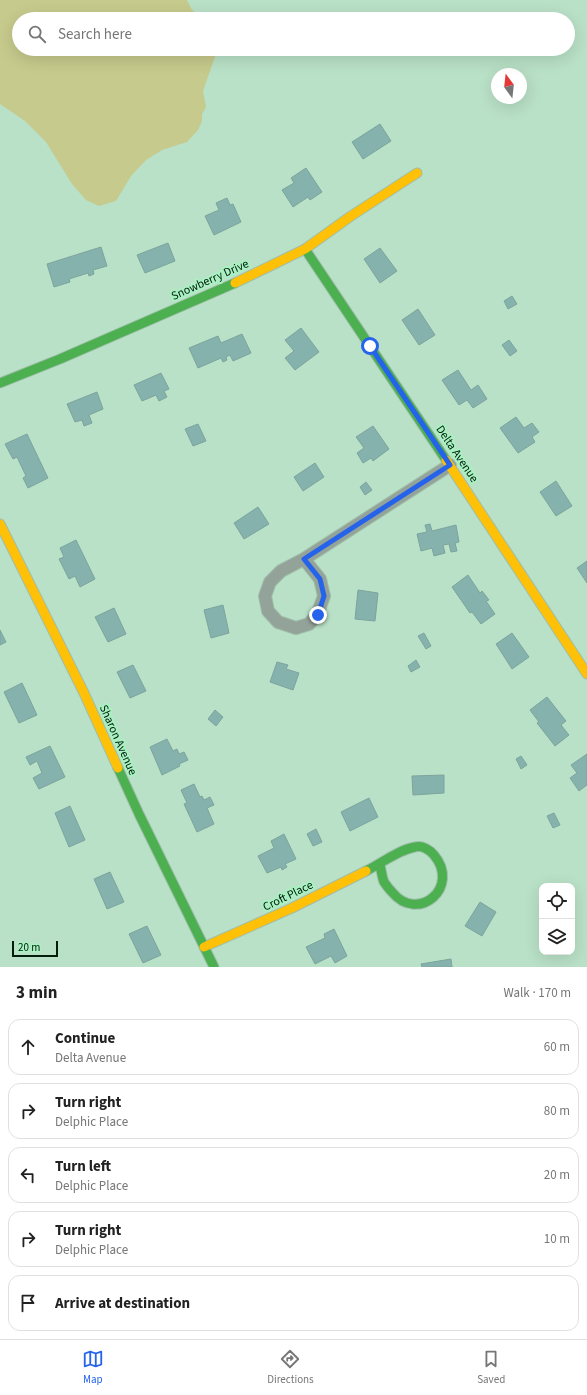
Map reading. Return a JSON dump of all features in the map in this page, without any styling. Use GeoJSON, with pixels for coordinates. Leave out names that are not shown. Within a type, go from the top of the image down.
{"type":"FeatureCollection","features":[{"type":"Feature","properties":{"kind":"street","name":"Snowberry Drive"},"geometry":{"type":"LineString","coordinates":[[0,383],[60,359],[233,284],[305,249],[417,173]]}},
{"type":"Feature","properties":{"kind":"street","name":"Delta Avenue"},"geometry":{"type":"LineString","coordinates":[[305,249],[450,465],[587,674]]}},
{"type":"Feature","properties":{"kind":"street"},"geometry":{"type":"LineString","coordinates":[[304,559],[320,579],[324,596],[318,615],[309,624],[296,628],[278,622],[268,611],[265,596],[270,582],[281,571],[304,559],[450,465]]}},
{"type":"Feature","properties":{"kind":"street","name":"Sharon Avenue"},"geometry":{"type":"LineString","coordinates":[[0,524],[84,693],[139,814],[214,967]]}},
{"type":"Feature","properties":{"kind":"street","name":"Croft Place"},"geometry":{"type":"LineString","coordinates":[[204,947],[292,908],[380,864],[402,851],[417,846],[428,849],[435,856],[442,869],[443,883],[435,896],[425,903],[412,904],[396,897],[384,882],[380,864]]}},
{"type":"Feature","properties":{"kind":"green space"},"geometry":{"type":"Polygon","coordinates":[[[0,0],[187,0],[194,12],[12,12],[12,56],[215,56],[203,91],[206,107],[202,114],[202,121],[198,130],[187,142],[162,150],[146,160],[131,176],[116,201],[99,206],[86,200],[72,184],[46,142],[25,121],[0,104],[0,0]]]}},
{"type":"Feature","properties":{"kind":"building"},"geometry":{"type":"Polygon","coordinates":[[[380,124],[391,141],[363,159],[352,142],[380,124]]]}},
{"type":"Feature","properties":{"kind":"building"},"geometry":{"type":"Polygon","coordinates":[[[306,168],[322,192],[310,200],[308,197],[293,207],[282,190],[294,183],[291,178],[306,168]]]}},
{"type":"Feature","properties":{"kind":"building"},"geometry":{"type":"Polygon","coordinates":[[[227,198],[230,205],[233,204],[241,222],[214,235],[205,216],[219,210],[216,203],[227,198]]]}},
{"type":"Feature","properties":{"kind":"building"},"geometry":{"type":"Polygon","coordinates":[[[168,243],[175,261],[145,273],[137,255],[168,243]]]}},
{"type":"Feature","properties":{"kind":"building"},"geometry":{"type":"Polygon","coordinates":[[[101,247],[107,266],[93,270],[94,274],[89,276],[88,273],[69,279],[70,282],[54,287],[47,264],[101,247]]]}},
{"type":"Feature","properties":{"kind":"building"},"geometry":{"type":"Polygon","coordinates":[[[380,248],[397,271],[380,283],[364,259],[380,248]]]}},
{"type":"Feature","properties":{"kind":"building"},"geometry":{"type":"Polygon","coordinates":[[[512,296],[517,304],[508,309],[504,301],[512,296]]]}},
{"type":"Feature","properties":{"kind":"building"},"geometry":{"type":"Polygon","coordinates":[[[418,309],[435,335],[419,345],[402,320],[418,309]]]}},
{"type":"Feature","properties":{"kind":"building"},"geometry":{"type":"Polygon","coordinates":[[[301,328],[319,352],[295,370],[285,358],[294,351],[285,340],[301,328]]]}},
{"type":"Feature","properties":{"kind":"building"},"geometry":{"type":"Polygon","coordinates":[[[242,334],[251,353],[233,361],[230,355],[226,357],[227,360],[223,362],[221,358],[198,368],[189,348],[218,336],[221,343],[242,334]]]}},
{"type":"Feature","properties":{"kind":"building"},"geometry":{"type":"Polygon","coordinates":[[[509,340],[517,351],[510,356],[502,345],[509,340]]]}},
{"type":"Feature","properties":{"kind":"building"},"geometry":{"type":"Polygon","coordinates":[[[458,370],[471,390],[478,385],[487,399],[473,408],[467,400],[459,405],[442,380],[458,370]]]}},
{"type":"Feature","properties":{"kind":"building"},"geometry":{"type":"Polygon","coordinates":[[[161,373],[169,389],[164,391],[167,397],[159,401],[156,395],[142,401],[134,385],[161,373]]]}},
{"type":"Feature","properties":{"kind":"building"},"geometry":{"type":"Polygon","coordinates":[[[97,392],[103,409],[89,415],[92,423],[84,426],[82,420],[75,422],[67,404],[97,392]]]}},
{"type":"Feature","properties":{"kind":"building"},"geometry":{"type":"Polygon","coordinates":[[[516,417],[524,428],[532,423],[539,432],[532,437],[535,442],[518,453],[500,428],[516,417]]]}},
{"type":"Feature","properties":{"kind":"building"},"geometry":{"type":"Polygon","coordinates":[[[198,424],[206,441],[193,446],[185,429],[198,424]]]}},
{"type":"Feature","properties":{"kind":"building"},"geometry":{"type":"Polygon","coordinates":[[[373,426],[389,449],[373,461],[371,458],[363,463],[357,453],[364,448],[356,437],[373,426]]]}},
{"type":"Feature","properties":{"kind":"building"},"geometry":{"type":"Polygon","coordinates":[[[27,434],[48,478],[28,488],[23,478],[26,476],[17,457],[13,459],[5,444],[27,434]]]}},
{"type":"Feature","properties":{"kind":"building"},"geometry":{"type":"Polygon","coordinates":[[[315,463],[324,477],[303,491],[294,477],[315,463]]]}},
{"type":"Feature","properties":{"kind":"building"},"geometry":{"type":"Polygon","coordinates":[[[556,481],[572,506],[556,516],[540,492],[556,481]]]}},
{"type":"Feature","properties":{"kind":"building"},"geometry":{"type":"Polygon","coordinates":[[[366,482],[372,490],[365,495],[360,487],[366,482]]]}},
{"type":"Feature","properties":{"kind":"building"},"geometry":{"type":"Polygon","coordinates":[[[258,507],[269,524],[244,539],[234,523],[258,507]]]}},
{"type":"Feature","properties":{"kind":"building"},"geometry":{"type":"Polygon","coordinates":[[[430,524],[432,531],[456,525],[459,542],[455,543],[457,551],[451,552],[449,544],[443,545],[445,553],[434,556],[432,548],[421,551],[417,534],[427,532],[425,525],[430,524]]]}},
{"type":"Feature","properties":{"kind":"building"},"geometry":{"type":"Polygon","coordinates":[[[76,540],[95,579],[80,587],[75,576],[69,579],[59,559],[64,557],[60,548],[76,540]]]}},
{"type":"Feature","properties":{"kind":"building"},"geometry":{"type":"Polygon","coordinates":[[[587,561],[587,583],[577,568],[587,561]]]}},
{"type":"Feature","properties":{"kind":"building"},"geometry":{"type":"Polygon","coordinates":[[[468,575],[480,593],[482,591],[489,600],[486,601],[495,614],[481,624],[472,612],[470,613],[452,587],[468,575]]]}},
{"type":"Feature","properties":{"kind":"building"},"geometry":{"type":"Polygon","coordinates":[[[358,590],[378,593],[375,621],[355,619],[358,590]]]}},
{"type":"Feature","properties":{"kind":"building"},"geometry":{"type":"Polygon","coordinates":[[[223,605],[229,633],[211,638],[204,610],[223,605]]]}},
{"type":"Feature","properties":{"kind":"building"},"geometry":{"type":"Polygon","coordinates":[[[114,608],[126,634],[108,642],[95,617],[114,608]]]}},
{"type":"Feature","properties":{"kind":"building"},"geometry":{"type":"Polygon","coordinates":[[[0,630],[6,642],[0,645],[0,630]]]}},
{"type":"Feature","properties":{"kind":"building"},"geometry":{"type":"Polygon","coordinates":[[[424,633],[431,646],[426,649],[418,636],[424,633]]]}},
{"type":"Feature","properties":{"kind":"building"},"geometry":{"type":"Polygon","coordinates":[[[512,633],[529,657],[512,669],[496,644],[512,633]]]}},
{"type":"Feature","properties":{"kind":"building"},"geometry":{"type":"Polygon","coordinates":[[[416,660],[420,667],[411,672],[408,666],[416,660]]]}},
{"type":"Feature","properties":{"kind":"building"},"geometry":{"type":"Polygon","coordinates":[[[277,662],[288,665],[286,669],[299,673],[293,690],[270,682],[277,662]]]}},
{"type":"Feature","properties":{"kind":"building"},"geometry":{"type":"Polygon","coordinates":[[[133,665],[146,691],[130,698],[117,672],[133,665]]]}},
{"type":"Feature","properties":{"kind":"building"},"geometry":{"type":"Polygon","coordinates":[[[22,683],[37,715],[19,723],[4,692],[22,683]]]}},
{"type":"Feature","properties":{"kind":"building"},"geometry":{"type":"Polygon","coordinates":[[[547,697],[566,721],[561,725],[569,735],[555,746],[537,723],[539,722],[530,710],[547,697]]]}},
{"type":"Feature","properties":{"kind":"building"},"geometry":{"type":"Polygon","coordinates":[[[215,710],[223,717],[216,726],[208,719],[215,710]]]}},
{"type":"Feature","properties":{"kind":"building"},"geometry":{"type":"Polygon","coordinates":[[[167,739],[173,751],[177,749],[179,754],[184,752],[188,760],[162,775],[150,747],[167,739]]]}},
{"type":"Feature","properties":{"kind":"building"},"geometry":{"type":"Polygon","coordinates":[[[50,746],[65,777],[39,789],[33,778],[42,773],[37,761],[30,765],[26,757],[50,746]]]}},
{"type":"Feature","properties":{"kind":"building"},"geometry":{"type":"Polygon","coordinates":[[[587,754],[587,785],[579,791],[570,778],[577,773],[571,765],[587,754]]]}},
{"type":"Feature","properties":{"kind":"building"},"geometry":{"type":"Polygon","coordinates":[[[521,756],[527,765],[521,769],[516,759],[521,756]]]}},
{"type":"Feature","properties":{"kind":"building"},"geometry":{"type":"Polygon","coordinates":[[[444,775],[444,793],[413,795],[412,776],[444,775]]]}},
{"type":"Feature","properties":{"kind":"building"},"geometry":{"type":"Polygon","coordinates":[[[194,784],[200,797],[202,796],[204,800],[210,797],[214,805],[207,808],[214,824],[197,832],[184,804],[187,803],[181,790],[194,784]]]}},
{"type":"Feature","properties":{"kind":"building"},"geometry":{"type":"Polygon","coordinates":[[[369,798],[378,817],[350,831],[341,812],[369,798]]]}},
{"type":"Feature","properties":{"kind":"building"},"geometry":{"type":"Polygon","coordinates":[[[70,806],[85,840],[69,847],[55,813],[70,806]]]}},
{"type":"Feature","properties":{"kind":"building"},"geometry":{"type":"Polygon","coordinates":[[[554,813],[560,825],[553,828],[547,816],[554,813]]]}},
{"type":"Feature","properties":{"kind":"building"},"geometry":{"type":"Polygon","coordinates":[[[316,829],[322,842],[313,846],[307,834],[316,829]]]}},
{"type":"Feature","properties":{"kind":"building"},"geometry":{"type":"Polygon","coordinates":[[[284,834],[296,859],[285,864],[287,867],[282,870],[281,867],[267,873],[258,856],[274,848],[271,841],[284,834]]]}},
{"type":"Feature","properties":{"kind":"building"},"geometry":{"type":"Polygon","coordinates":[[[110,872],[124,902],[107,909],[94,879],[110,872]]]}},
{"type":"Feature","properties":{"kind":"building"},"geometry":{"type":"Polygon","coordinates":[[[480,902],[496,912],[482,936],[465,926],[480,902]]]}},
{"type":"Feature","properties":{"kind":"building"},"geometry":{"type":"Polygon","coordinates":[[[147,926],[161,955],[143,963],[129,934],[147,926]]]}},
{"type":"Feature","properties":{"kind":"building"},"geometry":{"type":"Polygon","coordinates":[[[334,929],[347,956],[335,963],[331,956],[315,964],[306,947],[325,938],[324,934],[334,929]]]}},
{"type":"Feature","properties":{"kind":"building"},"geometry":{"type":"Polygon","coordinates":[[[451,959],[452,967],[422,967],[421,964],[451,959]]]}},
{"type":"Feature","properties":{"kind":"traffic: fast"},"geometry":{"type":"LineString","coordinates":[[305,249],[446,460]]}},
{"type":"Feature","properties":{"kind":"traffic: fast"},"geometry":{"type":"LineString","coordinates":[[0,383],[60,359],[235,283]]}},
{"type":"Feature","properties":{"kind":"traffic: fast"},"geometry":{"type":"LineString","coordinates":[[118,768],[214,967]]}},
{"type":"Feature","properties":{"kind":"traffic: fast"},"geometry":{"type":"LineString","coordinates":[[366,871],[402,851],[415,847],[423,847],[434,855],[441,867],[442,879],[439,889],[433,898],[424,903],[413,904],[402,901],[384,882],[380,864]]}},
{"type":"Feature","properties":{"kind":"traffic: slow"},"geometry":{"type":"LineString","coordinates":[[235,283],[305,249],[351,216],[417,173]]}},
{"type":"Feature","properties":{"kind":"traffic: slow"},"geometry":{"type":"LineString","coordinates":[[446,460],[587,674]]}},
{"type":"Feature","properties":{"kind":"traffic: slow"},"geometry":{"type":"LineString","coordinates":[[0,524],[84,693],[118,768]]}},
{"type":"Feature","properties":{"kind":"traffic: slow"},"geometry":{"type":"LineString","coordinates":[[204,947],[292,908],[366,871]]}},
{"type":"Feature","properties":{"kind":"route"},"geometry":{"type":"LineString","coordinates":[[318,615],[324,596],[320,579],[304,559],[335,537],[376,513],[450,465],[370,346]]}}]}
